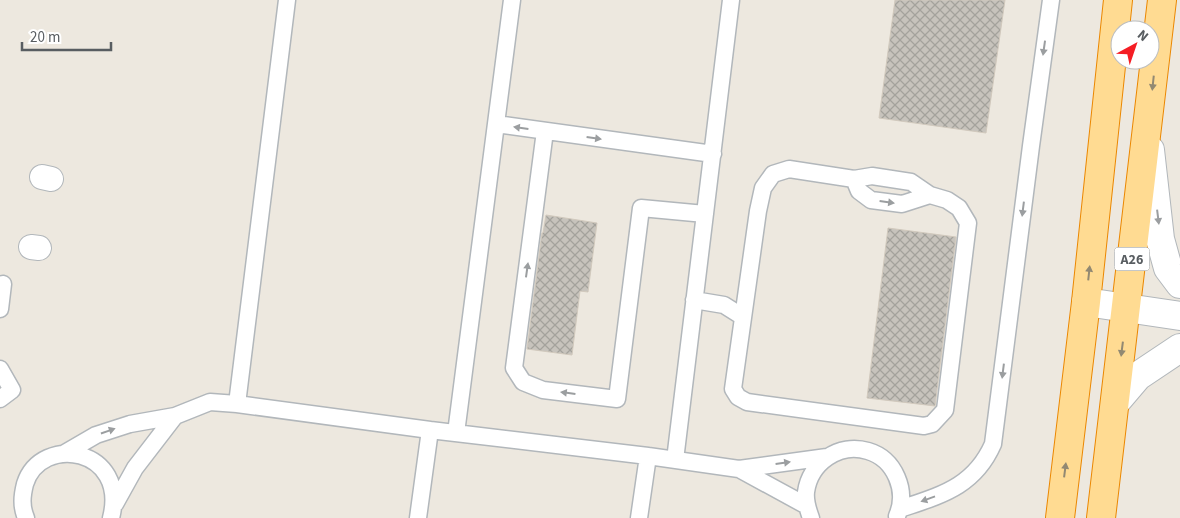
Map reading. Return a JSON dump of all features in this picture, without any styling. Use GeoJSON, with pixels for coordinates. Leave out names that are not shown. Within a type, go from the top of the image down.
{"type":"FeatureCollection","features":[{"type":"Feature","properties":{"kind":"highway"},"geometry":{"type":"LineString","coordinates":[[1060,518],[1086,302],[1118,0]]}},
{"type":"Feature","properties":{"kind":"highway","name":"A26"},"geometry":{"type":"LineString","coordinates":[[1101,518],[1148,134],[1162,0]]}},
{"type":"Feature","properties":{"kind":"street"},"geometry":{"type":"LineString","coordinates":[[1148,134],[1160,239],[1168,268],[1180,284]]}},
{"type":"Feature","properties":{"kind":"street"},"geometry":{"type":"LineString","coordinates":[[1086,302],[1180,316]]}},
{"type":"Feature","properties":{"kind":"street"},"geometry":{"type":"LineString","coordinates":[[1115,403],[1138,376],[1180,348]]}},
{"type":"Feature","properties":{"kind":"lane"},"geometry":{"type":"LineString","coordinates":[[237,404],[287,0]]}},
{"type":"Feature","properties":{"kind":"lane"},"geometry":{"type":"LineString","coordinates":[[456,434],[512,0]]}},
{"type":"Feature","properties":{"kind":"lane"},"geometry":{"type":"LineString","coordinates":[[675,460],[731,0]]}},
{"type":"Feature","properties":{"kind":"lane"},"geometry":{"type":"LineString","coordinates":[[898,514],[951,490],[972,475],[987,458],[993,444],[1051,0]]}},
{"type":"Feature","properties":{"kind":"lane"},"geometry":{"type":"LineString","coordinates":[[496,124],[713,154]]}},
{"type":"Feature","properties":{"kind":"lane"},"geometry":{"type":"LineString","coordinates":[[546,131],[514,368],[523,382],[543,390],[617,399],[641,208],[705,214]]}},
{"type":"Feature","properties":{"kind":"lane"},"geometry":{"type":"LineString","coordinates":[[789,169],[854,179],[872,176],[911,182],[930,195],[947,200],[959,208],[968,223],[945,410],[932,424],[924,426],[747,402],[738,397],[733,388],[758,211],[763,188],[774,174],[789,169]]}},
{"type":"Feature","properties":{"kind":"lane"},"geometry":{"type":"LineString","coordinates":[[854,179],[859,192],[871,200],[902,204],[930,195]]}},
{"type":"Feature","properties":{"kind":"lane"},"geometry":{"type":"LineString","coordinates":[[0,309],[3,284]]}},
{"type":"Feature","properties":{"kind":"lane"},"geometry":{"type":"LineString","coordinates":[[724,305],[746,298]]}},
{"type":"Feature","properties":{"kind":"lane"},"geometry":{"type":"LineString","coordinates":[[694,300],[724,305],[743,317]]}},
{"type":"Feature","properties":{"kind":"lane"},"geometry":{"type":"LineString","coordinates":[[0,369],[6,394]]}},
{"type":"Feature","properties":{"kind":"lane"},"geometry":{"type":"LineString","coordinates":[[24,515],[22,494],[27,479],[36,466],[50,457],[65,453],[96,435],[130,424],[175,416],[210,402],[739,469],[827,457]]}},
{"type":"Feature","properties":{"kind":"lane"},"geometry":{"type":"LineString","coordinates":[[113,511],[135,468],[175,416]]}},
{"type":"Feature","properties":{"kind":"lane"},"geometry":{"type":"LineString","coordinates":[[418,518],[430,430]]}},
{"type":"Feature","properties":{"kind":"lane"},"geometry":{"type":"LineString","coordinates":[[809,512],[806,493],[809,479],[816,466],[840,450],[854,449],[868,450],[892,468],[899,480],[902,495],[898,514]]}},
{"type":"Feature","properties":{"kind":"lane"},"geometry":{"type":"LineString","coordinates":[[65,453],[81,455],[95,462],[107,473],[114,488],[113,511]]}},
{"type":"Feature","properties":{"kind":"lane"},"geometry":{"type":"LineString","coordinates":[[639,518],[648,456]]}},
{"type":"Feature","properties":{"kind":"lane"},"geometry":{"type":"LineString","coordinates":[[739,469],[809,512]]}},
{"type":"Feature","properties":{"kind":"building"},"geometry":{"type":"Polygon","coordinates":[[[895,0],[1005,0],[986,133],[879,118],[895,0]]]}},
{"type":"Feature","properties":{"kind":"building"},"geometry":{"type":"Polygon","coordinates":[[[546,215],[597,223],[588,292],[580,291],[572,355],[527,349],[546,215]]]}},
{"type":"Feature","properties":{"kind":"building"},"geometry":{"type":"Polygon","coordinates":[[[888,228],[956,237],[935,406],[867,398],[888,228]]]}}]}
